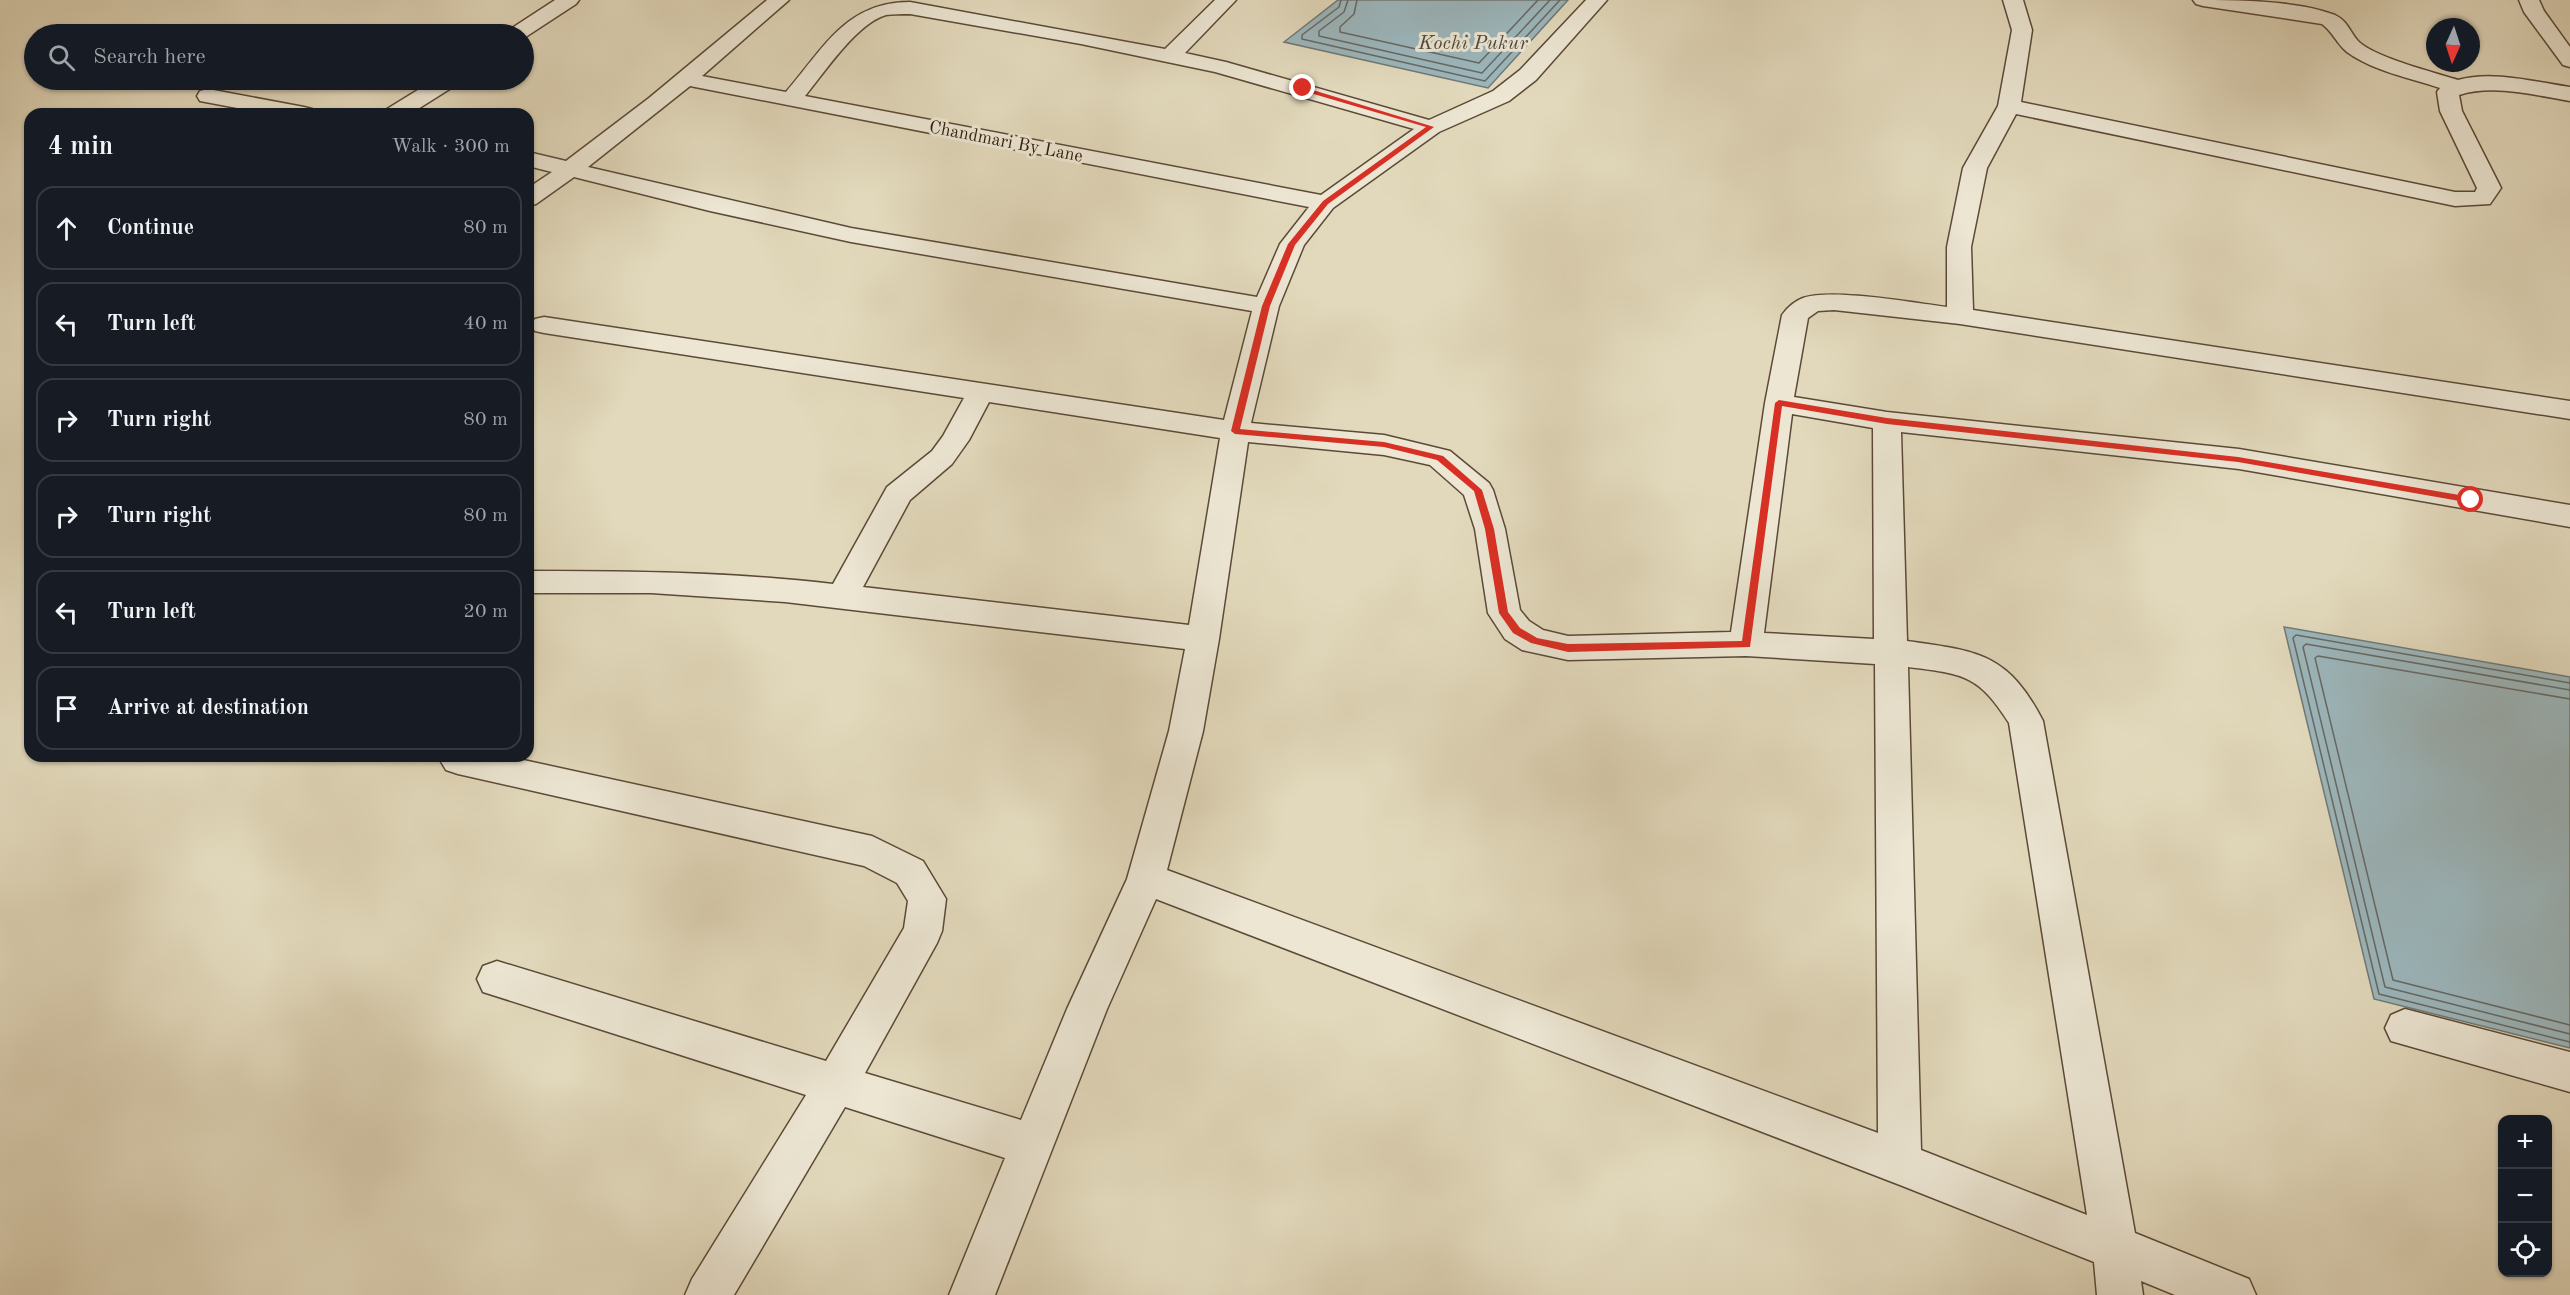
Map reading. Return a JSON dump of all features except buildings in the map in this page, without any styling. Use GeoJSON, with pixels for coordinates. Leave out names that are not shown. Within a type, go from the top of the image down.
{"type":"FeatureCollection","features":[{"type":"Feature","properties":{"kind":"street"},"geometry":{"type":"LineString","coordinates":[[532,24],[569,0]]}},
{"type":"Feature","properties":{"kind":"street"},"geometry":{"type":"LineString","coordinates":[[534,195],[572,169],[686,79],[778,0]]}},
{"type":"Feature","properties":{"kind":"street"},"geometry":{"type":"LineString","coordinates":[[1170,56],[1226,0]]}},
{"type":"Feature","properties":{"kind":"street"},"geometry":{"type":"LineString","coordinates":[[972,1295],[1087,1009],[1146,879],[1186,732],[1203,639],[1235,431],[1266,306],[1292,244],[1325,203],[1431,127],[1501,96],[1528,75],[1598,0]]}},
{"type":"Feature","properties":{"kind":"street"},"geometry":{"type":"LineString","coordinates":[[1960,316],[1959,247],[1975,168],[2009,106],[2022,30],[2013,0]]}},
{"type":"Feature","properties":{"kind":"street"},"geometry":{"type":"LineString","coordinates":[[2203,0],[2312,15],[2329,20],[2339,27],[2352,46],[2370,57],[2460,88]]}},
{"type":"Feature","properties":{"kind":"street"},"geometry":{"type":"LineString","coordinates":[[2529,0],[2534,12],[2570,61]]}},
{"type":"Feature","properties":{"kind":"street"},"geometry":{"type":"LineString","coordinates":[[791,99],[857,24],[871,13],[890,8],[921,10],[1170,56],[1303,88],[1431,127]]}},
{"type":"Feature","properties":{"kind":"street","name":"Chandmari By Lane"},"geometry":{"type":"LineString","coordinates":[[686,79],[1325,203]]}},
{"type":"Feature","properties":{"kind":"street"},"geometry":{"type":"LineString","coordinates":[[2009,106],[2455,199],[2481,199],[2489,188],[2451,111],[2448,92],[2467,84],[2503,84],[2570,94]]}},
{"type":"Feature","properties":{"kind":"street"},"geometry":{"type":"LineString","coordinates":[[404,108],[432,90]]}},
{"type":"Feature","properties":{"kind":"street"},"geometry":{"type":"LineString","coordinates":[[208,96],[272,108]]}},
{"type":"Feature","properties":{"kind":"street"},"geometry":{"type":"LineString","coordinates":[[534,160],[710,204],[851,235],[1266,306]]}},
{"type":"Feature","properties":{"kind":"street"},"geometry":{"type":"LineString","coordinates":[[1746,644],[1779,403],[1795,315],[1811,304],[1834,302],[1960,316],[2570,410]]}},
{"type":"Feature","properties":{"kind":"street"},"geometry":{"type":"LineString","coordinates":[[544,325],[1235,431],[1384,444],[1440,458],[1478,490],[1490,529],[1504,613],[1517,630],[1534,641],[1568,648],[1746,644],[1892,652],[1978,667],[2005,688],[2026,721],[2115,1249],[2120,1295]]}},
{"type":"Feature","properties":{"kind":"street"},"geometry":{"type":"LineString","coordinates":[[842,596],[898,494],[909,481],[924,474],[937,464],[981,392]]}},
{"type":"Feature","properties":{"kind":"street"},"geometry":{"type":"LineString","coordinates":[[1779,403],[1887,421],[2238,459],[2570,516]]}},
{"type":"Feature","properties":{"kind":"street"},"geometry":{"type":"LineString","coordinates":[[1887,421],[1900,1163]]}},
{"type":"Feature","properties":{"kind":"street"},"geometry":{"type":"LineString","coordinates":[[534,582],[651,582],[842,596],[1203,639]]}},
{"type":"Feature","properties":{"kind":"street"},"geometry":{"type":"LineString","coordinates":[[467,762],[872,852],[910,872],[927,899],[924,931],[836,1084],[708,1295]]}},
{"type":"Feature","properties":{"kind":"street"},"geometry":{"type":"LineString","coordinates":[[1146,879],[1900,1163],[2233,1295]]}},
{"type":"Feature","properties":{"kind":"street"},"geometry":{"type":"LineString","coordinates":[[497,979],[1032,1145]]}},
{"type":"Feature","properties":{"kind":"street"},"geometry":{"type":"LineString","coordinates":[[2405,1028],[2570,1072]]}},
{"type":"Feature","properties":{"kind":"water","name":"Kochi Pukur"},"geometry":{"type":"Polygon","coordinates":[[[1338,0],[1568,0],[1488,88],[1284,42],[1338,0]]]}},
{"type":"Feature","properties":{"kind":"water"},"geometry":{"type":"Polygon","coordinates":[[[2284,627],[2570,677],[2570,1048],[2374,999],[2284,627]]]}},
{"type":"Feature","properties":{"kind":"route"},"geometry":{"type":"LineString","coordinates":[[1303,88],[1431,127],[1325,203],[1292,244],[1266,306],[1235,431],[1384,444],[1440,458],[1478,490],[1490,529],[1504,613],[1517,630],[1534,641],[1568,648],[1746,644],[1779,403],[1887,421],[2238,459],[2471,500]]}}]}
